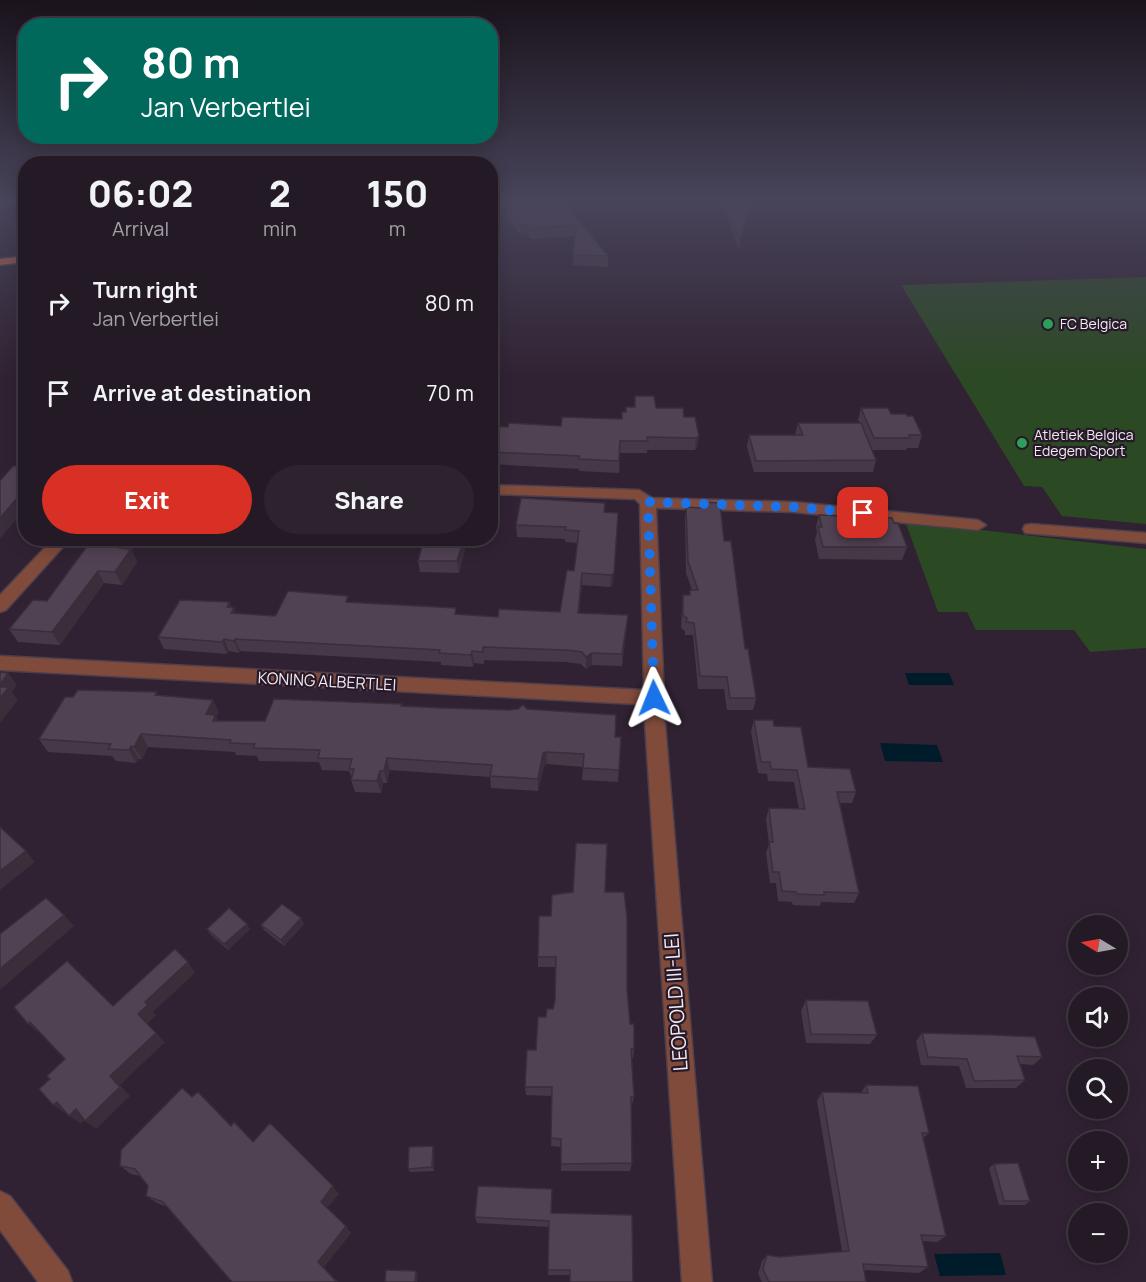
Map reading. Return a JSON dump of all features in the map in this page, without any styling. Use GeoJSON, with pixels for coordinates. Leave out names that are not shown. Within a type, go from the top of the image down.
{"type":"FeatureCollection","features":[{"type":"Feature","properties":{"kind":"main road"},"geometry":{"type":"LineString","coordinates":[[0,262],[18,260]]}},
{"type":"Feature","properties":{"kind":"street"},"geometry":{"type":"LineString","coordinates":[[498,489],[639,495],[648,502],[793,507],[978,525]]}},
{"type":"Feature","properties":{"kind":"street","name":"LEOPOLD III-LEI"},"geometry":{"type":"LineString","coordinates":[[648,502],[654,711],[697,1282]]}},
{"type":"Feature","properties":{"kind":"street"},"geometry":{"type":"LineString","coordinates":[[1031,530],[1146,538]]}},
{"type":"Feature","properties":{"kind":"street"},"geometry":{"type":"LineString","coordinates":[[0,606],[56,546]]}},
{"type":"Feature","properties":{"kind":"street","name":"KONING ALBERTLEI"},"geometry":{"type":"LineString","coordinates":[[0,663],[654,711]]}},
{"type":"Feature","properties":{"kind":"street"},"geometry":{"type":"LineString","coordinates":[[0,1206],[57,1282]]}},
{"type":"Feature","properties":{"kind":"green space"},"geometry":{"type":"Polygon","coordinates":[[[1146,277],[1146,524],[1062,516],[1042,487],[1024,486],[901,285],[1146,277]]]}},
{"type":"Feature","properties":{"kind":"green space"},"geometry":{"type":"Polygon","coordinates":[[[905,521],[1146,549],[1146,648],[1090,652],[1074,630],[976,630],[967,612],[938,612],[905,521]]]}},
{"type":"Feature","properties":{"kind":"water"},"geometry":{"type":"Polygon","coordinates":[[[905,673],[949,673],[954,685],[909,685],[905,673]]]}},
{"type":"Feature","properties":{"kind":"water"},"geometry":{"type":"Polygon","coordinates":[[[880,743],[937,745],[943,762],[885,761],[880,743]]]}},
{"type":"Feature","properties":{"kind":"water"},"geometry":{"type":"Polygon","coordinates":[[[1000,1253],[1006,1275],[940,1276],[934,1254],[1000,1253]]]}},
{"type":"Feature","properties":{"kind":"building"},"geometry":{"type":"Polygon","coordinates":[[[635,396],[654,396],[656,408],[683,408],[684,417],[695,417],[699,436],[696,438],[647,437],[648,441],[620,441],[619,461],[579,459],[579,456],[498,452],[498,426],[508,427],[509,423],[561,426],[562,417],[622,419],[622,412],[626,412],[626,407],[635,407],[635,396]]]}},
{"type":"Feature","properties":{"kind":"building"},"geometry":{"type":"Polygon","coordinates":[[[861,408],[888,408],[891,414],[913,416],[922,435],[909,435],[910,438],[874,438],[861,408]]]}},
{"type":"Feature","properties":{"kind":"building"},"geometry":{"type":"Polygon","coordinates":[[[798,423],[861,423],[876,460],[756,461],[749,435],[803,435],[798,423]]]}},
{"type":"Feature","properties":{"kind":"building"},"geometry":{"type":"Polygon","coordinates":[[[13,466],[17,466],[18,497],[0,518],[0,481],[13,466]]]}},
{"type":"Feature","properties":{"kind":"building"},"geometry":{"type":"Polygon","coordinates":[[[521,498],[605,503],[604,512],[618,513],[614,573],[611,575],[582,573],[578,613],[628,615],[622,654],[592,653],[586,657],[582,652],[566,650],[483,647],[483,652],[472,651],[471,655],[439,653],[440,650],[235,639],[234,641],[224,639],[222,642],[158,637],[180,600],[229,602],[227,607],[234,608],[231,613],[274,616],[288,591],[348,596],[346,602],[456,608],[455,614],[498,617],[499,609],[560,612],[567,570],[574,571],[579,531],[565,530],[566,527],[516,525],[521,498]]]}},
{"type":"Feature","properties":{"kind":"building"},"geometry":{"type":"Polygon","coordinates":[[[701,502],[720,503],[724,541],[731,541],[745,649],[748,649],[756,698],[730,698],[727,677],[700,676],[694,623],[686,622],[687,618],[683,615],[683,595],[690,595],[690,590],[698,590],[688,561],[686,507],[701,508],[701,502]]]}},
{"type":"Feature","properties":{"kind":"building"},"geometry":{"type":"Polygon","coordinates":[[[819,515],[892,518],[894,523],[898,523],[907,547],[823,547],[818,527],[822,527],[819,515]]]}},
{"type":"Feature","properties":{"kind":"building"},"geometry":{"type":"Polygon","coordinates":[[[87,546],[121,546],[120,548],[131,549],[115,572],[98,571],[52,632],[9,629],[33,600],[47,601],[87,546]]]}},
{"type":"Feature","properties":{"kind":"building"},"geometry":{"type":"Polygon","coordinates":[[[422,546],[462,546],[457,561],[418,561],[422,546]]]}},
{"type":"Feature","properties":{"kind":"building"},"geometry":{"type":"Polygon","coordinates":[[[0,672],[8,673],[0,685],[0,672]]]}},
{"type":"Feature","properties":{"kind":"building"},"geometry":{"type":"Polygon","coordinates":[[[0,687],[9,687],[0,698],[0,687]]]}},
{"type":"Feature","properties":{"kind":"building"},"geometry":{"type":"Polygon","coordinates":[[[78,690],[157,692],[155,695],[213,700],[206,714],[215,715],[213,721],[265,721],[274,699],[508,710],[518,709],[523,705],[527,709],[616,715],[615,737],[621,737],[619,770],[583,768],[584,754],[546,752],[543,753],[538,779],[490,776],[492,765],[387,758],[384,771],[380,771],[377,781],[351,780],[354,769],[349,769],[352,759],[318,758],[320,750],[253,748],[255,744],[230,743],[231,740],[141,734],[134,747],[131,746],[129,750],[108,749],[111,744],[39,739],[65,697],[73,697],[78,690]]]}},
{"type":"Feature","properties":{"kind":"building"},"geometry":{"type":"Polygon","coordinates":[[[754,720],[773,720],[774,726],[801,727],[808,767],[850,769],[856,792],[837,792],[859,893],[824,892],[824,895],[782,891],[779,872],[773,872],[769,842],[773,842],[769,808],[805,809],[797,770],[771,769],[770,762],[761,762],[754,720]]]}},
{"type":"Feature","properties":{"kind":"building"},"geometry":{"type":"Polygon","coordinates":[[[0,827],[26,851],[0,871],[0,827]]]}},
{"type":"Feature","properties":{"kind":"building"},"geometry":{"type":"Polygon","coordinates":[[[576,843],[607,844],[605,892],[624,892],[627,917],[627,989],[630,1024],[634,1024],[634,1049],[631,1049],[634,1097],[631,1097],[632,1163],[561,1164],[561,1139],[551,1138],[552,1087],[525,1087],[527,1050],[536,1050],[538,1017],[546,1017],[547,1009],[553,1009],[555,1000],[556,957],[538,957],[539,916],[551,916],[552,895],[573,892],[576,843]]]}},
{"type":"Feature","properties":{"kind":"building"},"geometry":{"type":"Polygon","coordinates":[[[46,898],[64,915],[0,969],[0,934],[46,898]]]}},
{"type":"Feature","properties":{"kind":"building"},"geometry":{"type":"Polygon","coordinates":[[[282,904],[301,918],[281,940],[261,925],[282,904]]]}},
{"type":"Feature","properties":{"kind":"building"},"geometry":{"type":"Polygon","coordinates":[[[229,908],[247,924],[224,944],[207,929],[229,908]]]}},
{"type":"Feature","properties":{"kind":"building"},"geometry":{"type":"Polygon","coordinates":[[[175,949],[188,962],[145,1002],[148,1005],[138,1014],[156,1033],[110,1076],[120,1087],[85,1121],[76,1109],[69,1116],[57,1102],[53,1105],[39,1089],[50,1079],[47,1076],[65,1059],[30,1022],[28,1024],[14,1007],[67,961],[113,1006],[175,949]]]}},
{"type":"Feature","properties":{"kind":"building"},"geometry":{"type":"Polygon","coordinates":[[[806,1000],[868,1001],[877,1035],[811,1034],[806,1000]]]}},
{"type":"Feature","properties":{"kind":"building"},"geometry":{"type":"Polygon","coordinates":[[[922,1033],[1035,1037],[1042,1057],[1017,1056],[1025,1080],[974,1081],[967,1059],[928,1057],[922,1033]]]}},
{"type":"Feature","properties":{"kind":"building"},"geometry":{"type":"Polygon","coordinates":[[[866,1085],[918,1086],[929,1133],[922,1133],[946,1236],[921,1235],[928,1267],[863,1264],[866,1282],[769,1282],[763,1269],[767,1255],[779,1257],[849,1251],[822,1092],[868,1093],[866,1085]]]}},
{"type":"Feature","properties":{"kind":"building"},"geometry":{"type":"Polygon","coordinates":[[[182,1088],[192,1097],[198,1092],[231,1126],[234,1122],[253,1142],[270,1123],[333,1186],[321,1202],[346,1226],[318,1262],[337,1282],[232,1282],[163,1202],[146,1196],[148,1186],[135,1169],[120,1166],[121,1150],[182,1088]]]}},
{"type":"Feature","properties":{"kind":"building"},"geometry":{"type":"Polygon","coordinates":[[[433,1146],[432,1167],[408,1169],[409,1147],[433,1146]]]}},
{"type":"Feature","properties":{"kind":"building"},"geometry":{"type":"Polygon","coordinates":[[[1018,1163],[1030,1201],[1004,1201],[994,1164],[1018,1163]]]}},
{"type":"Feature","properties":{"kind":"building"},"geometry":{"type":"Polygon","coordinates":[[[478,1186],[552,1189],[551,1213],[632,1215],[633,1282],[570,1282],[570,1270],[548,1270],[549,1221],[475,1217],[478,1186]]]}},
{"type":"Feature","properties":{"kind":"building"},"geometry":{"type":"Polygon","coordinates":[[[386,1270],[416,1271],[415,1282],[385,1282],[386,1270]]]}},
{"type":"Feature","properties":{"kind":"place","name":"FC Belgica"},"geometry":{"type":"Point","coordinates":[1048,324]}},
{"type":"Feature","properties":{"kind":"place","name":"Atletiek Belgica Edegem Sport"},"geometry":{"type":"Point","coordinates":[1022,443]}},
{"type":"Feature","properties":{"kind":"route"},"geometry":{"type":"LineString","coordinates":[[654,698],[648,502],[793,507],[863,513]]}}]}
